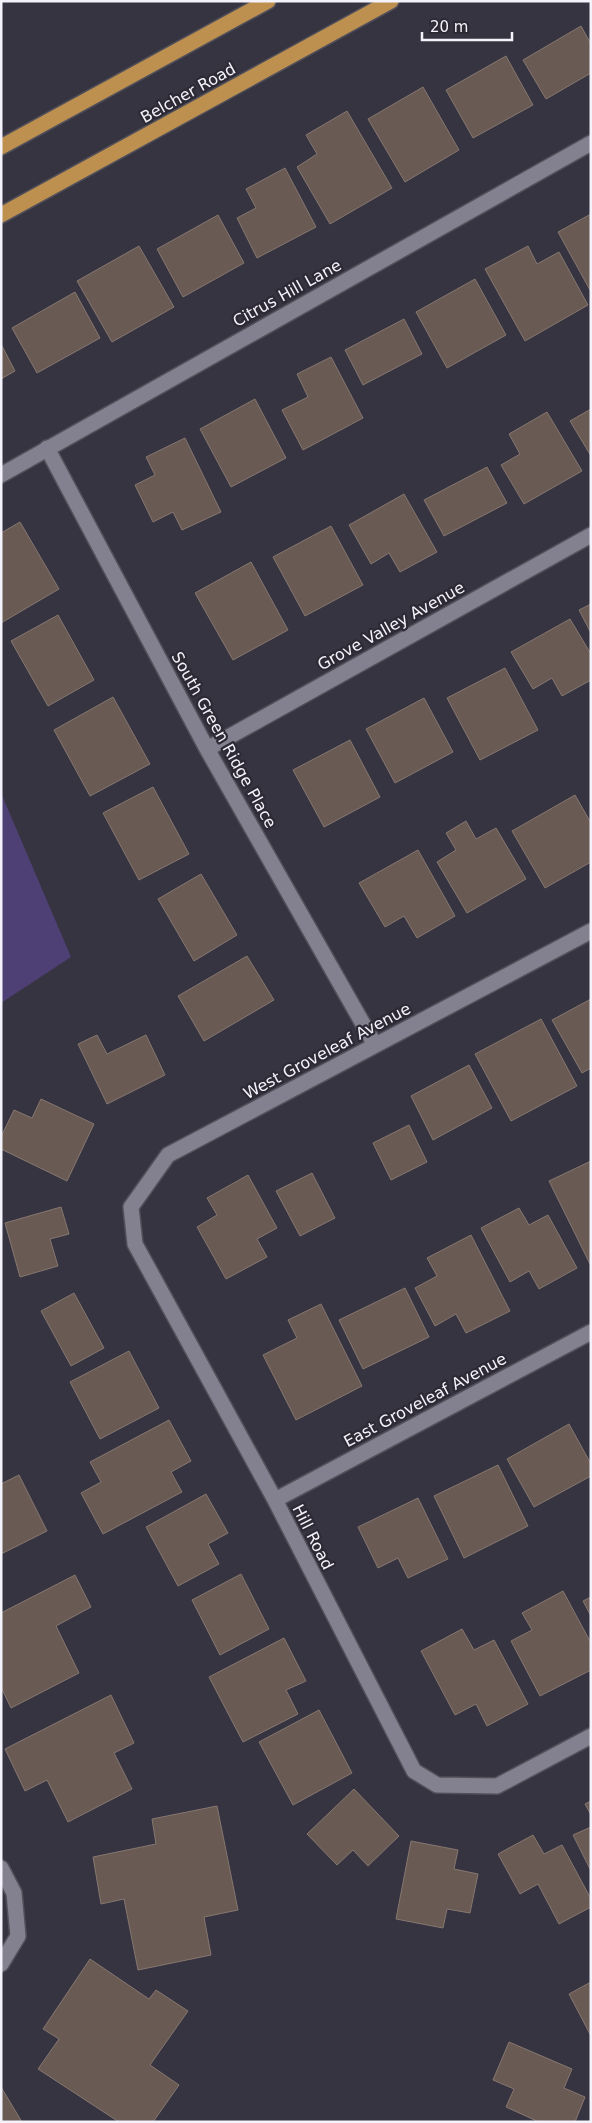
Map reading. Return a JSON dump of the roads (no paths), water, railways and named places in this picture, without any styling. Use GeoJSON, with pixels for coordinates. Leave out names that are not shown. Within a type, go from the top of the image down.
{"type":"FeatureCollection","features":[{"type":"Feature","properties":{"kind":"main road"},"geometry":{"type":"LineString","coordinates":[[1,147],[268,1]]}},
{"type":"Feature","properties":{"kind":"main road","name":"Belcher Road"},"geometry":{"type":"LineString","coordinates":[[1,214],[391,1]]}},
{"type":"Feature","properties":{"kind":"street","name":"Citrus Hill Lane"},"geometry":{"type":"LineString","coordinates":[[1,475],[46,448],[591,144]]}},
{"type":"Feature","properties":{"kind":"street","name":"South Green Ridge Place"},"geometry":{"type":"LineString","coordinates":[[46,448],[207,748],[375,1046]]}},
{"type":"Feature","properties":{"kind":"street","name":"Grove Valley Avenue"},"geometry":{"type":"LineString","coordinates":[[207,748],[591,535]]}},
{"type":"Feature","properties":{"kind":"street","name":"West Groveleaf Avenue"},"geometry":{"type":"LineString","coordinates":[[135,1244],[131,1207],[168,1155],[591,931]]}},
{"type":"Feature","properties":{"kind":"street","name":"Hill Road"},"geometry":{"type":"LineString","coordinates":[[135,1244],[275,1500],[414,1771],[438,1785],[497,1786],[591,1736]]}},
{"type":"Feature","properties":{"kind":"street","name":"East Groveleaf Avenue"},"geometry":{"type":"LineString","coordinates":[[275,1500],[591,1332]]}},
{"type":"Feature","properties":{"kind":"street"},"geometry":{"type":"LineString","coordinates":[[1,1868],[14,1893],[18,1936],[1,1964]]}}]}
